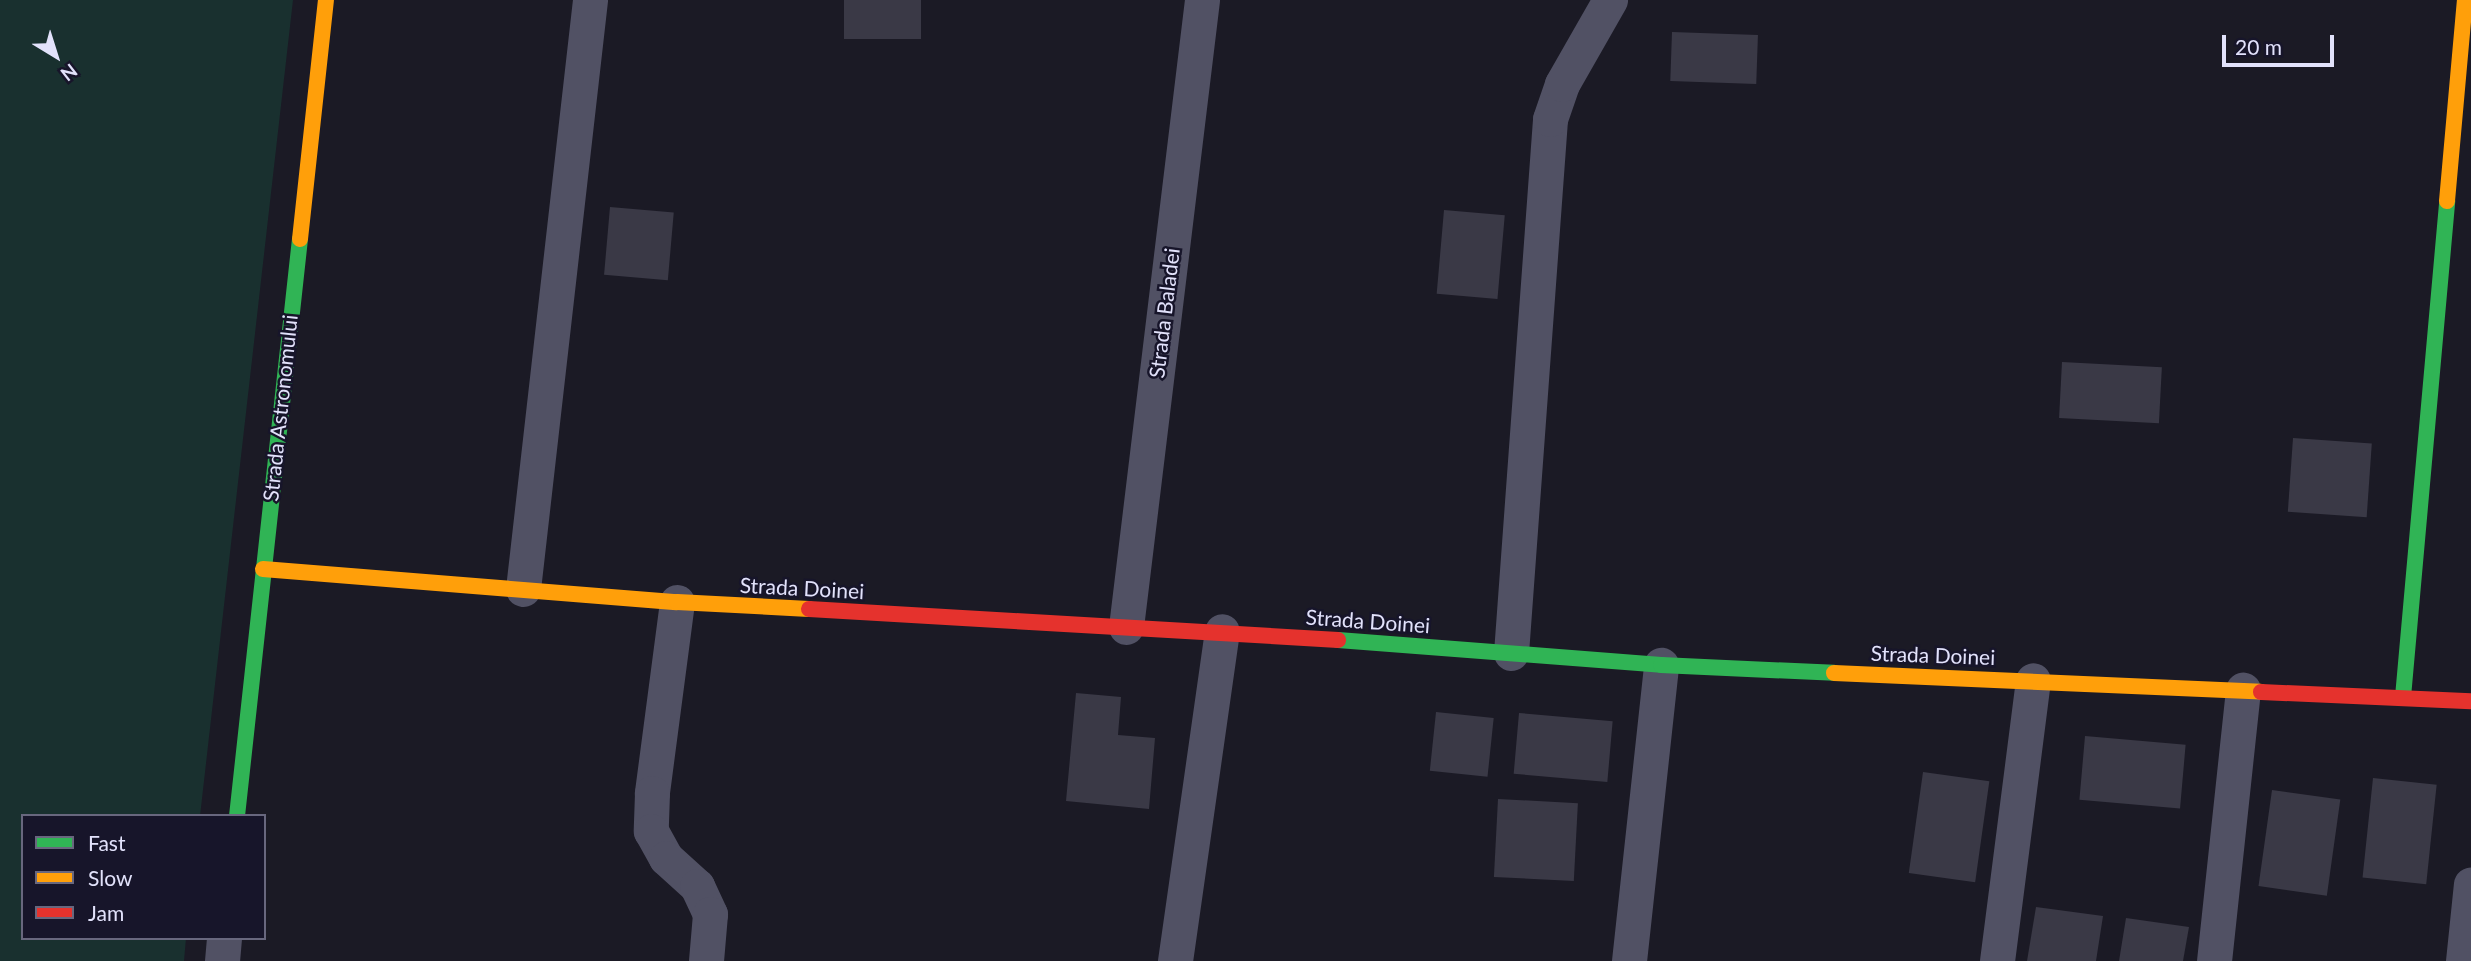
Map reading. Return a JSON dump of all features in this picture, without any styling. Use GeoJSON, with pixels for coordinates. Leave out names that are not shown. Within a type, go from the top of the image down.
{"type":"FeatureCollection","features":[{"type":"Feature","properties":{"kind":"street","name":"Strada Astronomului"},"geometry":{"type":"LineString","coordinates":[[237,814],[326,0]]}},
{"type":"Feature","properties":{"kind":"street"},"geometry":{"type":"LineString","coordinates":[[523,589],[590,0]]}},
{"type":"Feature","properties":{"kind":"street","name":"Strada Baladei"},"geometry":{"type":"LineString","coordinates":[[1126,627],[1202,0]]}},
{"type":"Feature","properties":{"kind":"street"},"geometry":{"type":"LineString","coordinates":[[1511,653],[1550,119],[1562,84],[1610,0]]}},
{"type":"Feature","properties":{"kind":"street"},"geometry":{"type":"LineString","coordinates":[[2403,697],[2465,0]]}},
{"type":"Feature","properties":{"kind":"street","name":"Strada Doinei"},"geometry":{"type":"LineString","coordinates":[[262,569],[677,602],[1222,631],[1661,665],[2471,702]]}},
{"type":"Feature","properties":{"kind":"street"},"geometry":{"type":"LineString","coordinates":[[677,602],[652,793],[651,831],[666,858],[697,886],[710,914],[706,961]]}},
{"type":"Feature","properties":{"kind":"street"},"geometry":{"type":"LineString","coordinates":[[1175,961],[1222,631]]}},
{"type":"Feature","properties":{"kind":"street"},"geometry":{"type":"LineString","coordinates":[[1629,961],[1661,665]]}},
{"type":"Feature","properties":{"kind":"street"},"geometry":{"type":"LineString","coordinates":[[1997,961],[2033,680]]}},
{"type":"Feature","properties":{"kind":"street"},"geometry":{"type":"LineString","coordinates":[[2214,961],[2243,690]]}},
{"type":"Feature","properties":{"kind":"street"},"geometry":{"type":"LineString","coordinates":[[2463,961],[2471,884]]}},
{"type":"Feature","properties":{"kind":"street"},"geometry":{"type":"LineString","coordinates":[[222,961],[224,940]]}},
{"type":"Feature","properties":{"kind":"green space"},"geometry":{"type":"Polygon","coordinates":[[[0,0],[293,0],[200,814],[21,814],[21,940],[186,940],[184,961],[0,961],[0,0]]]}},
{"type":"Feature","properties":{"kind":"building"},"geometry":{"type":"Polygon","coordinates":[[[844,0],[921,0],[921,39],[844,39],[844,0]]]}},
{"type":"Feature","properties":{"kind":"building"},"geometry":{"type":"Polygon","coordinates":[[[1672,32],[1758,35],[1756,84],[1670,81],[1672,32]]]}},
{"type":"Feature","properties":{"kind":"building"},"geometry":{"type":"Polygon","coordinates":[[[610,207],[674,213],[668,280],[604,275],[610,207]]]}},
{"type":"Feature","properties":{"kind":"building"},"geometry":{"type":"Polygon","coordinates":[[[1444,210],[1505,215],[1497,299],[1437,294],[1444,210]]]}},
{"type":"Feature","properties":{"kind":"building"},"geometry":{"type":"Polygon","coordinates":[[[2062,362],[2162,367],[2159,423],[2059,418],[2062,362]]]}},
{"type":"Feature","properties":{"kind":"building"},"geometry":{"type":"Polygon","coordinates":[[[2293,438],[2372,444],[2367,517],[2288,512],[2293,438]]]}},
{"type":"Feature","properties":{"kind":"building"},"geometry":{"type":"Polygon","coordinates":[[[1076,693],[1121,697],[1118,735],[1155,738],[1149,809],[1066,801],[1076,693]]]}},
{"type":"Feature","properties":{"kind":"building"},"geometry":{"type":"Polygon","coordinates":[[[1436,712],[1494,718],[1488,777],[1430,771],[1436,712]]]}},
{"type":"Feature","properties":{"kind":"building"},"geometry":{"type":"Polygon","coordinates":[[[1519,713],[1613,721],[1607,782],[1514,774],[1519,713]]]}},
{"type":"Feature","properties":{"kind":"building"},"geometry":{"type":"Polygon","coordinates":[[[2085,736],[2186,745],[2180,809],[2079,800],[2085,736]]]}},
{"type":"Feature","properties":{"kind":"building"},"geometry":{"type":"Polygon","coordinates":[[[1923,772],[1989,781],[1975,882],[1909,873],[1923,772]]]}},
{"type":"Feature","properties":{"kind":"building"},"geometry":{"type":"Polygon","coordinates":[[[2373,778],[2437,785],[2426,884],[2363,877],[2373,778]]]}},
{"type":"Feature","properties":{"kind":"building"},"geometry":{"type":"Polygon","coordinates":[[[2272,790],[2340,800],[2327,896],[2259,886],[2272,790]]]}},
{"type":"Feature","properties":{"kind":"building"},"geometry":{"type":"Polygon","coordinates":[[[1498,799],[1578,803],[1574,881],[1494,877],[1498,799]]]}},
{"type":"Feature","properties":{"kind":"building"},"geometry":{"type":"Polygon","coordinates":[[[2036,907],[2103,916],[2096,961],[2027,961],[2036,907]]]}},
{"type":"Feature","properties":{"kind":"building"},"geometry":{"type":"Polygon","coordinates":[[[2126,918],[2189,927],[2183,961],[2119,961],[2126,918]]]}},
{"type":"Feature","properties":{"kind":"traffic: fast"},"geometry":{"type":"LineString","coordinates":[[2403,697],[2447,201]]}},
{"type":"Feature","properties":{"kind":"traffic: fast"},"geometry":{"type":"LineString","coordinates":[[237,814],[300,239]]}},
{"type":"Feature","properties":{"kind":"traffic: fast"},"geometry":{"type":"LineString","coordinates":[[1338,640],[1661,665],[1834,673]]}},
{"type":"Feature","properties":{"kind":"traffic: slow"},"geometry":{"type":"LineString","coordinates":[[300,239],[326,0]]}},
{"type":"Feature","properties":{"kind":"traffic: slow"},"geometry":{"type":"LineString","coordinates":[[2447,201],[2465,0]]}},
{"type":"Feature","properties":{"kind":"traffic: slow"},"geometry":{"type":"LineString","coordinates":[[263,569],[677,602],[809,609]]}},
{"type":"Feature","properties":{"kind":"traffic: slow"},"geometry":{"type":"LineString","coordinates":[[1834,673],[2261,692]]}},
{"type":"Feature","properties":{"kind":"traffic: jam"},"geometry":{"type":"LineString","coordinates":[[809,609],[1338,640]]}},
{"type":"Feature","properties":{"kind":"traffic: jam"},"geometry":{"type":"LineString","coordinates":[[2261,692],[2471,701]]}}]}
